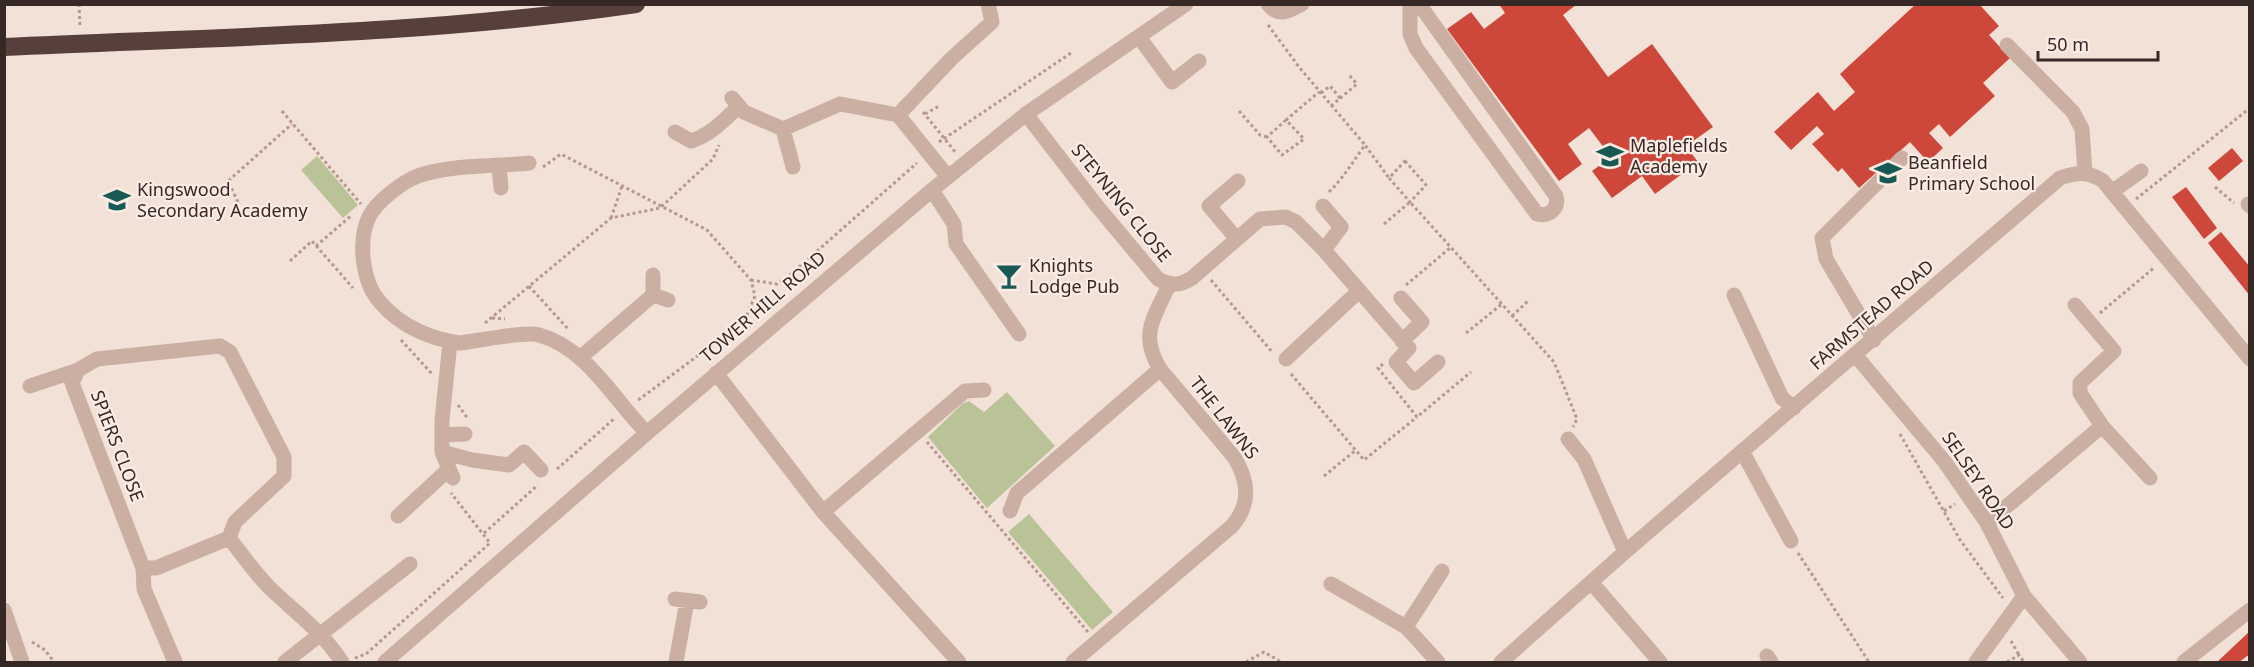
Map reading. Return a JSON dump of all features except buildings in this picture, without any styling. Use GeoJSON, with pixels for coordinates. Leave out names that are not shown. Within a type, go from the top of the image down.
{"type":"FeatureCollection","features":[{"type":"Feature","properties":{"kind":"highway"},"geometry":{"type":"LineString","coordinates":[[4,47],[539,18],[636,4]]}},
{"type":"Feature","properties":{"kind":"street"},"geometry":{"type":"LineString","coordinates":[[898,115],[952,58],[992,21],[988,4]]}},
{"type":"Feature","properties":{"kind":"street","name":"TOWER HILL ROAD"},"geometry":{"type":"LineString","coordinates":[[385,663],[647,433],[932,190],[1026,114],[1186,4]]}},
{"type":"Feature","properties":{"kind":"street"},"geometry":{"type":"LineString","coordinates":[[1266,12],[1285,14],[1302,4]]}},
{"type":"Feature","properties":{"kind":"street"},"geometry":{"type":"LineString","coordinates":[[1410,4],[1410,34],[1416,48],[1537,214],[1544,216],[1553,212],[1557,202],[1556,196],[1419,4]]}},
{"type":"Feature","properties":{"kind":"street"},"geometry":{"type":"LineString","coordinates":[[1139,37],[1172,82],[1199,61]]}},
{"type":"Feature","properties":{"kind":"street"},"geometry":{"type":"LineString","coordinates":[[2007,45],[2073,112],[2080,123],[2085,173],[2099,178],[2113,191],[2250,359]]}},
{"type":"Feature","properties":{"kind":"street"},"geometry":{"type":"LineString","coordinates":[[675,132],[691,141],[711,132],[735,102],[744,112],[783,129],[840,104],[898,115],[948,177]]}},
{"type":"Feature","properties":{"kind":"street","name":"STEYNING CLOSE"},"geometry":{"type":"LineString","coordinates":[[1026,114],[1097,206],[1158,279],[1169,285],[1181,285],[1202,270],[1260,219],[1286,217],[1296,222],[1324,250],[1405,344]]}},
{"type":"Feature","properties":{"kind":"street"},"geometry":{"type":"LineString","coordinates":[[783,129],[793,167]]}},
{"type":"Feature","properties":{"kind":"street"},"geometry":{"type":"LineString","coordinates":[[1874,340],[1826,259],[1822,238],[1902,158]]}},
{"type":"Feature","properties":{"kind":"street"},"geometry":{"type":"LineString","coordinates":[[529,163],[446,170],[412,178],[366,211],[362,244],[365,270],[378,301],[401,322],[422,333],[450,342],[460,343],[537,334],[586,352],[625,411],[647,433]]}},
{"type":"Feature","properties":{"kind":"street"},"geometry":{"type":"LineString","coordinates":[[499,167],[501,188]]}},
{"type":"Feature","properties":{"kind":"street"},"geometry":{"type":"LineString","coordinates":[[2113,191],[2141,171]]}},
{"type":"Feature","properties":{"kind":"street","name":"FARMSTEAD ROAD"},"geometry":{"type":"LineString","coordinates":[[1501,663],[1625,552],[1856,356],[2052,183],[2073,173],[2085,173]]}},
{"type":"Feature","properties":{"kind":"street"},"geometry":{"type":"LineString","coordinates":[[1236,238],[1209,206],[1238,181]]}},
{"type":"Feature","properties":{"kind":"street"},"geometry":{"type":"LineString","coordinates":[[932,190],[954,224],[956,244],[1019,334]]}},
{"type":"Feature","properties":{"kind":"street"},"geometry":{"type":"LineString","coordinates":[[1324,250],[1341,227],[1325,200]]}},
{"type":"Feature","properties":{"kind":"street"},"geometry":{"type":"LineString","coordinates":[[586,352],[661,298],[652,275]]}},
{"type":"Feature","properties":{"kind":"street","name":"THE LAWNS"},"geometry":{"type":"LineString","coordinates":[[1073,663],[1232,526],[1242,512],[1246,498],[1243,471],[1234,457],[1160,369],[1152,356],[1148,340],[1150,324],[1169,285]]}},
{"type":"Feature","properties":{"kind":"street"},"geometry":{"type":"LineString","coordinates":[[1283,361],[1359,291]]}},
{"type":"Feature","properties":{"kind":"street"},"geometry":{"type":"LineString","coordinates":[[1403,292],[1422,322],[1405,344],[1396,362],[1414,383],[1438,362]]}},
{"type":"Feature","properties":{"kind":"street"},"geometry":{"type":"LineString","coordinates":[[1734,295],[1782,398],[1794,408]]}},
{"type":"Feature","properties":{"kind":"street"},"geometry":{"type":"LineString","coordinates":[[2075,305],[2114,351],[2080,383],[2080,393],[2102,426],[2150,478]]}},
{"type":"Feature","properties":{"kind":"street"},"geometry":{"type":"LineString","coordinates":[[398,516],[451,473],[442,452],[450,342]]}},
{"type":"Feature","properties":{"kind":"street","name":"SPIERS CLOSE"},"geometry":{"type":"LineString","coordinates":[[175,662],[144,589],[142,568],[72,383],[78,370],[97,359],[220,346],[230,352],[284,457],[284,476],[236,522],[229,538]]}},
{"type":"Feature","properties":{"kind":"street","name":"SELSEY ROAD"},"geometry":{"type":"LineString","coordinates":[[1856,356],[1925,437],[1987,523],[2024,596],[2080,663]]}},
{"type":"Feature","properties":{"kind":"street"},"geometry":{"type":"LineString","coordinates":[[1010,511],[1017,493],[1160,369]]}},
{"type":"Feature","properties":{"kind":"street"},"geometry":{"type":"LineString","coordinates":[[30,386],[78,370]]}},
{"type":"Feature","properties":{"kind":"street"},"geometry":{"type":"LineString","coordinates":[[717,373],[823,512],[959,663]]}},
{"type":"Feature","properties":{"kind":"street"},"geometry":{"type":"LineString","coordinates":[[823,512],[965,391],[984,390]]}},
{"type":"Feature","properties":{"kind":"street"},"geometry":{"type":"LineString","coordinates":[[1987,523],[2102,426]]}},
{"type":"Feature","properties":{"kind":"street"},"geometry":{"type":"LineString","coordinates":[[442,435],[465,434]]}},
{"type":"Feature","properties":{"kind":"street"},"geometry":{"type":"LineString","coordinates":[[1568,440],[1584,459],[1625,552]]}},
{"type":"Feature","properties":{"kind":"street"},"geometry":{"type":"LineString","coordinates":[[1742,451],[1791,541]]}},
{"type":"Feature","properties":{"kind":"street"},"geometry":{"type":"LineString","coordinates":[[442,452],[472,460],[509,465],[524,452],[541,470]]}},
{"type":"Feature","properties":{"kind":"street"},"geometry":{"type":"LineString","coordinates":[[142,568],[156,568],[229,538],[272,590],[298,610],[346,660]]}},
{"type":"Feature","properties":{"kind":"street"},"geometry":{"type":"LineString","coordinates":[[285,663],[410,564]]}},
{"type":"Feature","properties":{"kind":"street"},"geometry":{"type":"LineString","coordinates":[[1406,627],[1442,571]]}},
{"type":"Feature","properties":{"kind":"street"},"geometry":{"type":"LineString","coordinates":[[1591,582],[1660,663]]}},
{"type":"Feature","properties":{"kind":"street"},"geometry":{"type":"LineString","coordinates":[[1331,585],[1406,627],[1438,663]]}},
{"type":"Feature","properties":{"kind":"street"},"geometry":{"type":"LineString","coordinates":[[1976,663],[2024,596]]}},
{"type":"Feature","properties":{"kind":"street"},"geometry":{"type":"LineString","coordinates":[[676,663],[687,601]]}},
{"type":"Feature","properties":{"kind":"street"},"geometry":{"type":"LineString","coordinates":[[4,610],[18,662]]}},
{"type":"Feature","properties":{"kind":"street"},"geometry":{"type":"LineString","coordinates":[[2184,663],[2250,610]]}},
{"type":"Feature","properties":{"kind":"path"},"geometry":{"type":"LineString","coordinates":[[80,4],[81,44]]}},
{"type":"Feature","properties":{"kind":"path"},"geometry":{"type":"LineString","coordinates":[[1266,12],[1320,93],[1365,145],[1389,178],[1554,362],[1577,419],[1568,440]]}},
{"type":"Feature","properties":{"kind":"path"},"geometry":{"type":"LineString","coordinates":[[751,280],[777,284],[943,139],[1071,53]]}},
{"type":"Feature","properties":{"kind":"path"},"geometry":{"type":"LineString","coordinates":[[1331,106],[1357,84],[1348,74]]}},
{"type":"Feature","properties":{"kind":"path"},"geometry":{"type":"LineString","coordinates":[[1267,137],[1330,86],[1340,98]]}},
{"type":"Feature","properties":{"kind":"path"},"geometry":{"type":"LineString","coordinates":[[913,99],[965,164]]}},
{"type":"Feature","properties":{"kind":"path"},"geometry":{"type":"LineString","coordinates":[[924,114],[939,106]]}},
{"type":"Feature","properties":{"kind":"path"},"geometry":{"type":"LineString","coordinates":[[2127,207],[2250,108]]}},
{"type":"Feature","properties":{"kind":"path"},"geometry":{"type":"LineString","coordinates":[[282,111],[366,211],[316,246]]}},
{"type":"Feature","properties":{"kind":"path"},"geometry":{"type":"LineString","coordinates":[[1239,111],[1260,135],[1267,137],[1282,155],[1304,138],[1286,120]]}},
{"type":"Feature","properties":{"kind":"path"},"geometry":{"type":"LineString","coordinates":[[238,202],[228,181],[292,124]]}},
{"type":"Feature","properties":{"kind":"path"},"geometry":{"type":"LineString","coordinates":[[484,324],[611,218],[663,206],[713,159],[719,145],[711,132]]}},
{"type":"Feature","properties":{"kind":"path"},"geometry":{"type":"LineString","coordinates":[[1325,200],[1343,179],[1347,168],[1365,145]]}},
{"type":"Feature","properties":{"kind":"path"},"geometry":{"type":"LineString","coordinates":[[529,163],[542,167],[561,154],[663,206],[707,230],[751,280],[755,296],[746,317],[739,325],[625,411]]}},
{"type":"Feature","properties":{"kind":"path"},"geometry":{"type":"LineString","coordinates":[[1384,224],[1426,185],[1406,161],[1389,178]]}},
{"type":"Feature","properties":{"kind":"path"},"geometry":{"type":"LineString","coordinates":[[611,218],[622,185]]}},
{"type":"Feature","properties":{"kind":"path"},"geometry":{"type":"LineString","coordinates":[[2215,187],[2235,203],[2246,202]]}},
{"type":"Feature","properties":{"kind":"path"},"geometry":{"type":"LineString","coordinates":[[290,261],[312,241],[366,302],[378,301]]}},
{"type":"Feature","properties":{"kind":"path"},"geometry":{"type":"LineString","coordinates":[[1403,292],[1450,248]]}},
{"type":"Feature","properties":{"kind":"path"},"geometry":{"type":"LineString","coordinates":[[2090,322],[2167,257]]}},
{"type":"Feature","properties":{"kind":"path"},"geometry":{"type":"LineString","coordinates":[[1202,270],[1283,361],[1364,460],[1417,417]]}},
{"type":"Feature","properties":{"kind":"path"},"geometry":{"type":"LineString","coordinates":[[529,286],[586,352]]}},
{"type":"Feature","properties":{"kind":"path"},"geometry":{"type":"LineString","coordinates":[[1512,316],[1528,301]]}},
{"type":"Feature","properties":{"kind":"path"},"geometry":{"type":"LineString","coordinates":[[1466,333],[1502,304]]}},
{"type":"Feature","properties":{"kind":"path"},"geometry":{"type":"LineString","coordinates":[[917,430],[1097,642]]}},
{"type":"Feature","properties":{"kind":"path"},"geometry":{"type":"LineString","coordinates":[[1897,430],[1960,540],[2014,610]]}},
{"type":"Feature","properties":{"kind":"path"},"geometry":{"type":"LineString","coordinates":[[1324,476],[1356,450]]}},
{"type":"Feature","properties":{"kind":"path"},"geometry":{"type":"LineString","coordinates":[[346,660],[366,654],[490,543],[445,485],[451,473]]}},
{"type":"Feature","properties":{"kind":"path"},"geometry":{"type":"LineString","coordinates":[[1791,541],[1869,663]]}},
{"type":"Feature","properties":{"kind":"path"},"geometry":{"type":"LineString","coordinates":[[14,644],[34,642],[54,663]]}},
{"type":"Feature","properties":{"kind":"path"},"geometry":{"type":"LineString","coordinates":[[1246,663],[1264,652],[1281,663]]}},
{"type":"Feature","properties":{"kind":"path"},"geometry":{"type":"LineString","coordinates":[[2007,663],[2019,655],[2024,663]]}},
{"type":"Feature","properties":{"kind":"green space"},"geometry":{"type":"Polygon","coordinates":[[[317,156],[358,205],[343,218],[301,170],[317,156]]]}},
{"type":"Feature","properties":{"kind":"green space"},"geometry":{"type":"Polygon","coordinates":[[[1007,392],[1055,446],[987,508],[928,437],[962,404],[969,401],[984,412],[1007,392]]]}},
{"type":"Feature","properties":{"kind":"green space"},"geometry":{"type":"Polygon","coordinates":[[[1029,514],[1113,612],[1092,630],[1008,532],[1029,514]]]}},
{"type":"Feature","properties":{"kind":"place","name":"Maplefields Academy"},"geometry":{"type":"Point","coordinates":[1610,156]}},
{"type":"Feature","properties":{"kind":"place","name":"Beanfield Primary School"},"geometry":{"type":"Point","coordinates":[1888,173]}},
{"type":"Feature","properties":{"kind":"place","name":"Kingswood Secondary Academy"},"geometry":{"type":"Point","coordinates":[117,200]}},
{"type":"Feature","properties":{"kind":"place","name":"Knights Lodge Pub"},"geometry":{"type":"Point","coordinates":[1009,276]}}]}
